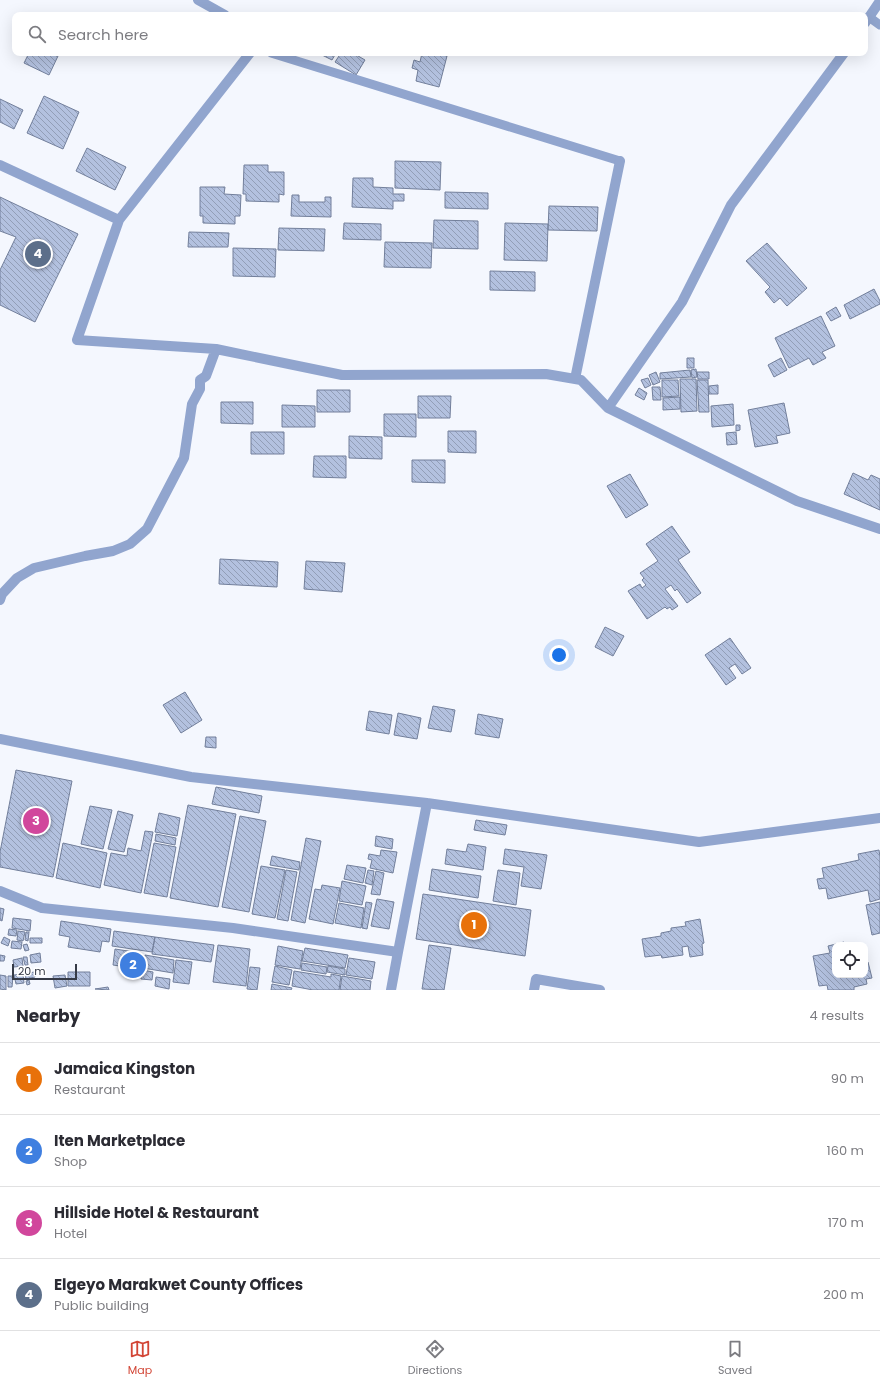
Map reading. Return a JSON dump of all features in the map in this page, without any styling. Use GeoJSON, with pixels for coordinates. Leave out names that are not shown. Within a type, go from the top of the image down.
{"type":"FeatureCollection","features":[{"type":"Feature","properties":{"kind":"street"},"geometry":{"type":"LineString","coordinates":[[198,0],[220,12]]}},
{"type":"Feature","properties":{"kind":"street"},"geometry":{"type":"LineString","coordinates":[[868,18],[880,0]]}},
{"type":"Feature","properties":{"kind":"street"},"geometry":{"type":"LineString","coordinates":[[248,56],[119,220],[77,340],[216,349],[342,375],[546,374],[581,380],[608,408],[797,502],[880,529]]}},
{"type":"Feature","properties":{"kind":"street"},"geometry":{"type":"LineString","coordinates":[[608,408],[682,302],[732,205],[842,56]]}},
{"type":"Feature","properties":{"kind":"street"},"geometry":{"type":"LineString","coordinates":[[575,379],[620,161]]}},
{"type":"Feature","properties":{"kind":"street"},"geometry":{"type":"LineString","coordinates":[[0,165],[119,220]]}},
{"type":"Feature","properties":{"kind":"street"},"geometry":{"type":"LineString","coordinates":[[0,600],[2,594],[17,578],[34,568],[113,551],[130,544],[147,529],[184,458],[192,404],[200,389],[200,380],[206,376],[216,349]]}},
{"type":"Feature","properties":{"kind":"street"},"geometry":{"type":"LineString","coordinates":[[0,739],[191,776],[427,803],[699,842],[880,818]]}},
{"type":"Feature","properties":{"kind":"street"},"geometry":{"type":"LineString","coordinates":[[391,990],[427,803]]}},
{"type":"Feature","properties":{"kind":"street"},"geometry":{"type":"LineString","coordinates":[[0,891],[42,908],[233,928],[398,952]]}},
{"type":"Feature","properties":{"kind":"street"},"geometry":{"type":"LineString","coordinates":[[534,990],[536,979],[600,990]]}},
{"type":"Feature","properties":{"kind":"lane"},"geometry":{"type":"LineString","coordinates":[[868,20],[880,25]]}},
{"type":"Feature","properties":{"kind":"lane"},"geometry":{"type":"LineString","coordinates":[[282,56],[620,161]]}},
{"type":"Feature","properties":{"kind":"building"},"geometry":{"type":"Polygon","coordinates":[[[28,56],[58,56],[49,75],[24,63],[28,56]]]}},
{"type":"Feature","properties":{"kind":"building"},"geometry":{"type":"Polygon","coordinates":[[[324,56],[334,56],[332,60],[324,56]]]}},
{"type":"Feature","properties":{"kind":"building"},"geometry":{"type":"Polygon","coordinates":[[[339,56],[358,56],[365,60],[356,75],[335,62],[339,56]]]}},
{"type":"Feature","properties":{"kind":"building"},"geometry":{"type":"Polygon","coordinates":[[[421,56],[447,56],[439,87],[416,81],[418,70],[412,68],[414,60],[420,62],[421,56]]]}},
{"type":"Feature","properties":{"kind":"building"},"geometry":{"type":"Polygon","coordinates":[[[44,96],[79,112],[63,149],[27,133],[44,96]]]}},
{"type":"Feature","properties":{"kind":"building"},"geometry":{"type":"Polygon","coordinates":[[[0,99],[23,110],[14,129],[0,122],[0,99]]]}},
{"type":"Feature","properties":{"kind":"building"},"geometry":{"type":"Polygon","coordinates":[[[87,148],[126,167],[115,190],[76,171],[87,148]]]}},
{"type":"Feature","properties":{"kind":"building"},"geometry":{"type":"Polygon","coordinates":[[[395,161],[441,162],[440,190],[395,188],[395,161]]]}},
{"type":"Feature","properties":{"kind":"building"},"geometry":{"type":"Polygon","coordinates":[[[244,165],[268,165],[268,172],[284,172],[284,195],[279,194],[279,202],[246,201],[246,194],[243,194],[244,165]]]}},
{"type":"Feature","properties":{"kind":"building"},"geometry":{"type":"Polygon","coordinates":[[[353,178],[373,178],[373,187],[393,188],[393,194],[404,194],[404,201],[393,201],[393,209],[352,207],[353,178]]]}},
{"type":"Feature","properties":{"kind":"building"},"geometry":{"type":"Polygon","coordinates":[[[200,187],[225,187],[224,194],[241,195],[240,216],[235,216],[235,224],[203,223],[203,216],[200,216],[200,187]]]}},
{"type":"Feature","properties":{"kind":"building"},"geometry":{"type":"Polygon","coordinates":[[[445,192],[488,193],[488,209],[445,208],[445,192]]]}},
{"type":"Feature","properties":{"kind":"building"},"geometry":{"type":"Polygon","coordinates":[[[292,195],[299,195],[299,202],[325,202],[325,197],[331,197],[331,217],[291,216],[292,195]]]}},
{"type":"Feature","properties":{"kind":"building"},"geometry":{"type":"Polygon","coordinates":[[[0,197],[78,234],[35,322],[0,305],[0,270],[16,237],[0,231],[0,197]]]}},
{"type":"Feature","properties":{"kind":"building"},"geometry":{"type":"Polygon","coordinates":[[[549,206],[598,207],[597,231],[548,230],[549,206]]]}},
{"type":"Feature","properties":{"kind":"building"},"geometry":{"type":"Polygon","coordinates":[[[434,220],[478,221],[478,249],[433,248],[434,220]]]}},
{"type":"Feature","properties":{"kind":"building"},"geometry":{"type":"Polygon","coordinates":[[[344,223],[381,224],[381,240],[343,239],[344,223]]]}},
{"type":"Feature","properties":{"kind":"building"},"geometry":{"type":"Polygon","coordinates":[[[505,223],[548,224],[547,261],[504,260],[505,223]]]}},
{"type":"Feature","properties":{"kind":"building"},"geometry":{"type":"Polygon","coordinates":[[[279,228],[325,229],[324,251],[278,250],[279,228]]]}},
{"type":"Feature","properties":{"kind":"building"},"geometry":{"type":"Polygon","coordinates":[[[189,232],[229,233],[228,247],[188,247],[189,232]]]}},
{"type":"Feature","properties":{"kind":"building"},"geometry":{"type":"Polygon","coordinates":[[[385,242],[432,243],[431,268],[384,267],[385,242]]]}},
{"type":"Feature","properties":{"kind":"building"},"geometry":{"type":"Polygon","coordinates":[[[767,243],[807,288],[787,306],[780,298],[774,303],[765,292],[770,287],[746,261],[767,243]]]}},
{"type":"Feature","properties":{"kind":"building"},"geometry":{"type":"Polygon","coordinates":[[[233,248],[276,249],[275,277],[233,276],[233,248]]]}},
{"type":"Feature","properties":{"kind":"building"},"geometry":{"type":"Polygon","coordinates":[[[490,271],[535,272],[535,291],[490,290],[490,271]]]}},
{"type":"Feature","properties":{"kind":"building"},"geometry":{"type":"Polygon","coordinates":[[[874,289],[880,304],[850,319],[844,305],[874,289]]]}},
{"type":"Feature","properties":{"kind":"building"},"geometry":{"type":"Polygon","coordinates":[[[836,307],[841,316],[831,321],[826,313],[836,307]]]}},
{"type":"Feature","properties":{"kind":"building"},"geometry":{"type":"Polygon","coordinates":[[[821,316],[835,346],[822,352],[826,358],[813,365],[809,358],[789,368],[775,338],[821,316]]]}},
{"type":"Feature","properties":{"kind":"building"},"geometry":{"type":"Polygon","coordinates":[[[687,358],[694,358],[694,368],[687,368],[687,358]]]}},
{"type":"Feature","properties":{"kind":"building"},"geometry":{"type":"Polygon","coordinates":[[[781,358],[787,370],[774,377],[768,365],[781,358]]]}},
{"type":"Feature","properties":{"kind":"building"},"geometry":{"type":"Polygon","coordinates":[[[696,369],[697,377],[692,378],[691,370],[696,369]]]}},
{"type":"Feature","properties":{"kind":"building"},"geometry":{"type":"Polygon","coordinates":[[[690,370],[691,377],[660,379],[660,373],[690,370]]]}},
{"type":"Feature","properties":{"kind":"building"},"geometry":{"type":"Polygon","coordinates":[[[656,372],[660,382],[653,385],[649,375],[656,372]]]}},
{"type":"Feature","properties":{"kind":"building"},"geometry":{"type":"Polygon","coordinates":[[[697,372],[709,372],[709,379],[698,379],[697,372]]]}},
{"type":"Feature","properties":{"kind":"building"},"geometry":{"type":"Polygon","coordinates":[[[648,378],[651,385],[645,388],[641,380],[648,378]]]}},
{"type":"Feature","properties":{"kind":"building"},"geometry":{"type":"Polygon","coordinates":[[[680,379],[696,379],[697,411],[681,412],[680,379]]]}},
{"type":"Feature","properties":{"kind":"building"},"geometry":{"type":"Polygon","coordinates":[[[662,380],[678,380],[679,396],[662,397],[662,380]]]}},
{"type":"Feature","properties":{"kind":"building"},"geometry":{"type":"Polygon","coordinates":[[[697,380],[708,380],[709,412],[699,412],[697,380]]]}},
{"type":"Feature","properties":{"kind":"building"},"geometry":{"type":"Polygon","coordinates":[[[718,385],[718,394],[709,394],[709,386],[718,385]]]}},
{"type":"Feature","properties":{"kind":"building"},"geometry":{"type":"Polygon","coordinates":[[[652,387],[660,387],[661,400],[653,400],[652,387]]]}},
{"type":"Feature","properties":{"kind":"building"},"geometry":{"type":"Polygon","coordinates":[[[639,388],[647,393],[644,400],[635,395],[639,388]]]}},
{"type":"Feature","properties":{"kind":"building"},"geometry":{"type":"Polygon","coordinates":[[[317,390],[350,390],[350,412],[317,412],[317,390]]]}},
{"type":"Feature","properties":{"kind":"building"},"geometry":{"type":"Polygon","coordinates":[[[418,396],[451,396],[450,418],[418,418],[418,396]]]}},
{"type":"Feature","properties":{"kind":"building"},"geometry":{"type":"Polygon","coordinates":[[[680,397],[680,409],[663,410],[663,398],[680,397]]]}},
{"type":"Feature","properties":{"kind":"building"},"geometry":{"type":"Polygon","coordinates":[[[221,402],[253,402],[253,424],[221,423],[221,402]]]}},
{"type":"Feature","properties":{"kind":"building"},"geometry":{"type":"Polygon","coordinates":[[[784,403],[790,433],[776,436],[778,443],[755,447],[748,410],[784,403]]]}},
{"type":"Feature","properties":{"kind":"building"},"geometry":{"type":"Polygon","coordinates":[[[733,404],[734,425],[712,427],[711,406],[733,404]]]}},
{"type":"Feature","properties":{"kind":"building"},"geometry":{"type":"Polygon","coordinates":[[[282,405],[315,406],[315,427],[282,427],[282,405]]]}},
{"type":"Feature","properties":{"kind":"building"},"geometry":{"type":"Polygon","coordinates":[[[384,414],[416,414],[416,437],[384,436],[384,414]]]}},
{"type":"Feature","properties":{"kind":"building"},"geometry":{"type":"Polygon","coordinates":[[[736,425],[740,425],[740,430],[736,431],[736,425]]]}},
{"type":"Feature","properties":{"kind":"building"},"geometry":{"type":"Polygon","coordinates":[[[448,431],[476,431],[476,453],[448,452],[448,431]]]}},
{"type":"Feature","properties":{"kind":"building"},"geometry":{"type":"Polygon","coordinates":[[[251,432],[284,432],[284,454],[251,454],[251,432]]]}},
{"type":"Feature","properties":{"kind":"building"},"geometry":{"type":"Polygon","coordinates":[[[736,432],[737,444],[727,445],[726,433],[736,432]]]}},
{"type":"Feature","properties":{"kind":"building"},"geometry":{"type":"Polygon","coordinates":[[[349,436],[382,437],[382,459],[349,458],[349,436]]]}},
{"type":"Feature","properties":{"kind":"building"},"geometry":{"type":"Polygon","coordinates":[[[314,456],[346,456],[346,478],[313,477],[314,456]]]}},
{"type":"Feature","properties":{"kind":"building"},"geometry":{"type":"Polygon","coordinates":[[[412,460],[445,460],[445,483],[412,482],[412,460]]]}},
{"type":"Feature","properties":{"kind":"building"},"geometry":{"type":"Polygon","coordinates":[[[853,473],[868,480],[871,475],[880,479],[880,510],[844,494],[853,473]]]}},
{"type":"Feature","properties":{"kind":"building"},"geometry":{"type":"Polygon","coordinates":[[[630,474],[648,505],[626,518],[607,486],[630,474]]]}},
{"type":"Feature","properties":{"kind":"building"},"geometry":{"type":"Polygon","coordinates":[[[672,526],[690,552],[678,560],[701,593],[687,603],[677,589],[675,591],[671,585],[665,589],[678,606],[672,610],[670,607],[667,609],[665,607],[647,619],[628,591],[640,584],[642,588],[646,585],[642,580],[644,578],[640,573],[658,561],[646,544],[672,526]]]}},
{"type":"Feature","properties":{"kind":"building"},"geometry":{"type":"Polygon","coordinates":[[[220,559],[278,562],[277,587],[219,584],[220,559]]]}},
{"type":"Feature","properties":{"kind":"building"},"geometry":{"type":"Polygon","coordinates":[[[306,561],[345,563],[342,592],[304,589],[306,561]]]}},
{"type":"Feature","properties":{"kind":"building"},"geometry":{"type":"Polygon","coordinates":[[[605,627],[624,636],[613,656],[595,647],[605,627]]]}},
{"type":"Feature","properties":{"kind":"building"},"geometry":{"type":"Polygon","coordinates":[[[730,638],[751,668],[742,674],[735,664],[729,668],[736,678],[726,685],[705,655],[730,638]]]}},
{"type":"Feature","properties":{"kind":"building"},"geometry":{"type":"Polygon","coordinates":[[[185,692],[202,720],[181,733],[163,705],[185,692]]]}},
{"type":"Feature","properties":{"kind":"building"},"geometry":{"type":"Polygon","coordinates":[[[433,706],[455,710],[451,732],[428,728],[433,706]]]}},
{"type":"Feature","properties":{"kind":"building"},"geometry":{"type":"Polygon","coordinates":[[[369,711],[392,715],[389,734],[366,730],[369,711]]]}},
{"type":"Feature","properties":{"kind":"building"},"geometry":{"type":"Polygon","coordinates":[[[398,713],[421,718],[417,739],[394,735],[398,713]]]}},
{"type":"Feature","properties":{"kind":"building"},"geometry":{"type":"Polygon","coordinates":[[[478,714],[503,719],[499,738],[475,734],[478,714]]]}},
{"type":"Feature","properties":{"kind":"building"},"geometry":{"type":"Polygon","coordinates":[[[206,737],[216,737],[216,748],[205,747],[206,737]]]}},
{"type":"Feature","properties":{"kind":"building"},"geometry":{"type":"Polygon","coordinates":[[[16,770],[72,781],[53,877],[0,867],[0,852],[16,770]]]}},
{"type":"Feature","properties":{"kind":"building"},"geometry":{"type":"Polygon","coordinates":[[[216,787],[262,796],[259,813],[212,804],[216,787]]]}},
{"type":"Feature","properties":{"kind":"building"},"geometry":{"type":"Polygon","coordinates":[[[188,805],[236,814],[218,907],[170,898],[188,805]]]}},
{"type":"Feature","properties":{"kind":"building"},"geometry":{"type":"Polygon","coordinates":[[[90,806],[112,810],[103,849],[81,844],[90,806]]]}},
{"type":"Feature","properties":{"kind":"building"},"geometry":{"type":"Polygon","coordinates":[[[118,811],[133,815],[124,852],[108,849],[118,811]]]}},
{"type":"Feature","properties":{"kind":"building"},"geometry":{"type":"Polygon","coordinates":[[[159,813],[180,818],[177,836],[155,832],[159,813]]]}},
{"type":"Feature","properties":{"kind":"building"},"geometry":{"type":"Polygon","coordinates":[[[240,816],[266,821],[249,912],[222,907],[240,816]]]}},
{"type":"Feature","properties":{"kind":"building"},"geometry":{"type":"Polygon","coordinates":[[[476,820],[507,825],[505,835],[474,830],[476,820]]]}},
{"type":"Feature","properties":{"kind":"building"},"geometry":{"type":"Polygon","coordinates":[[[145,831],[153,832],[141,893],[104,885],[111,853],[127,856],[128,848],[141,851],[145,831]]]}},
{"type":"Feature","properties":{"kind":"building"},"geometry":{"type":"Polygon","coordinates":[[[156,834],[176,838],[175,845],[155,841],[156,834]]]}},
{"type":"Feature","properties":{"kind":"building"},"geometry":{"type":"Polygon","coordinates":[[[376,836],[393,839],[392,849],[375,846],[376,836]]]}},
{"type":"Feature","properties":{"kind":"building"},"geometry":{"type":"Polygon","coordinates":[[[306,838],[321,841],[305,923],[291,920],[306,838]]]}},
{"type":"Feature","properties":{"kind":"building"},"geometry":{"type":"Polygon","coordinates":[[[63,843],[107,853],[100,888],[56,878],[63,843]]]}},
{"type":"Feature","properties":{"kind":"building"},"geometry":{"type":"Polygon","coordinates":[[[154,843],[176,847],[167,897],[144,893],[154,843]]]}},
{"type":"Feature","properties":{"kind":"building"},"geometry":{"type":"Polygon","coordinates":[[[468,844],[486,847],[483,870],[445,864],[447,849],[466,852],[468,844]]]}},
{"type":"Feature","properties":{"kind":"building"},"geometry":{"type":"Polygon","coordinates":[[[505,849],[547,855],[541,889],[521,886],[524,867],[503,864],[505,849]]]}},
{"type":"Feature","properties":{"kind":"building"},"geometry":{"type":"Polygon","coordinates":[[[381,850],[397,852],[393,873],[370,868],[372,860],[368,859],[369,854],[380,856],[381,850]]]}},
{"type":"Feature","properties":{"kind":"building"},"geometry":{"type":"Polygon","coordinates":[[[879,850],[880,899],[870,902],[868,890],[828,899],[826,888],[819,889],[817,879],[824,878],[822,868],[859,860],[858,854],[879,850]]]}},
{"type":"Feature","properties":{"kind":"building"},"geometry":{"type":"Polygon","coordinates":[[[272,856],[300,862],[299,870],[270,865],[272,856]]]}},
{"type":"Feature","properties":{"kind":"building"},"geometry":{"type":"Polygon","coordinates":[[[347,865],[366,868],[363,883],[344,879],[347,865]]]}},
{"type":"Feature","properties":{"kind":"building"},"geometry":{"type":"Polygon","coordinates":[[[261,866],[285,870],[275,918],[252,914],[261,866]]]}},
{"type":"Feature","properties":{"kind":"building"},"geometry":{"type":"Polygon","coordinates":[[[432,869],[481,876],[478,898],[429,890],[432,869]]]}},
{"type":"Feature","properties":{"kind":"building"},"geometry":{"type":"Polygon","coordinates":[[[286,870],[297,872],[288,921],[277,919],[286,870]]]}},
{"type":"Feature","properties":{"kind":"building"},"geometry":{"type":"Polygon","coordinates":[[[368,870],[374,871],[372,885],[365,883],[368,870]]]}},
{"type":"Feature","properties":{"kind":"building"},"geometry":{"type":"Polygon","coordinates":[[[498,870],[520,873],[516,905],[493,901],[498,870]]]}},
{"type":"Feature","properties":{"kind":"building"},"geometry":{"type":"Polygon","coordinates":[[[376,871],[384,873],[380,895],[371,894],[376,871]]]}},
{"type":"Feature","properties":{"kind":"building"},"geometry":{"type":"Polygon","coordinates":[[[342,881],[366,886],[362,905],[339,901],[342,881]]]}},
{"type":"Feature","properties":{"kind":"building"},"geometry":{"type":"Polygon","coordinates":[[[322,885],[340,888],[333,924],[309,919],[315,889],[321,890],[322,885]]]}},
{"type":"Feature","properties":{"kind":"building"},"geometry":{"type":"Polygon","coordinates":[[[423,894],[531,910],[525,956],[416,939],[423,894]]]}},
{"type":"Feature","properties":{"kind":"building"},"geometry":{"type":"Polygon","coordinates":[[[377,899],[394,902],[389,929],[371,926],[377,899]]]}},
{"type":"Feature","properties":{"kind":"building"},"geometry":{"type":"Polygon","coordinates":[[[366,902],[372,903],[367,929],[362,928],[366,902]]]}},
{"type":"Feature","properties":{"kind":"building"},"geometry":{"type":"Polygon","coordinates":[[[880,902],[880,933],[872,935],[866,905],[880,902]]]}},
{"type":"Feature","properties":{"kind":"building"},"geometry":{"type":"Polygon","coordinates":[[[339,903],[364,908],[361,928],[335,923],[339,903]]]}},
{"type":"Feature","properties":{"kind":"building"},"geometry":{"type":"Polygon","coordinates":[[[0,908],[4,909],[2,921],[0,920],[0,908]]]}},
{"type":"Feature","properties":{"kind":"building"},"geometry":{"type":"Polygon","coordinates":[[[13,918],[31,920],[30,931],[12,928],[13,918]]]}},
{"type":"Feature","properties":{"kind":"building"},"geometry":{"type":"Polygon","coordinates":[[[700,919],[704,943],[702,944],[703,955],[690,957],[688,946],[682,947],[683,955],[662,958],[661,955],[645,957],[642,939],[661,936],[661,933],[671,931],[671,928],[686,926],[685,922],[700,919]]]}},
{"type":"Feature","properties":{"kind":"building"},"geometry":{"type":"Polygon","coordinates":[[[61,921],[111,929],[109,942],[102,941],[100,952],[68,947],[70,937],[59,935],[61,921]]]}},
{"type":"Feature","properties":{"kind":"building"},"geometry":{"type":"Polygon","coordinates":[[[9,929],[17,930],[16,936],[8,935],[9,929]]]}},
{"type":"Feature","properties":{"kind":"building"},"geometry":{"type":"Polygon","coordinates":[[[18,931],[25,932],[23,941],[17,940],[18,931]]]}},
{"type":"Feature","properties":{"kind":"building"},"geometry":{"type":"Polygon","coordinates":[[[114,931],[155,937],[152,952],[112,946],[114,931]]]}},
{"type":"Feature","properties":{"kind":"building"},"geometry":{"type":"Polygon","coordinates":[[[26,932],[29,932],[28,941],[25,940],[26,932]]]}},
{"type":"Feature","properties":{"kind":"building"},"geometry":{"type":"Polygon","coordinates":[[[4,937],[10,940],[8,946],[1,943],[4,937]]]}},
{"type":"Feature","properties":{"kind":"building"},"geometry":{"type":"Polygon","coordinates":[[[155,937],[214,945],[211,962],[152,954],[155,937]]]}},
{"type":"Feature","properties":{"kind":"building"},"geometry":{"type":"Polygon","coordinates":[[[30,938],[42,938],[42,943],[30,943],[30,938]]]}},
{"type":"Feature","properties":{"kind":"building"},"geometry":{"type":"Polygon","coordinates":[[[12,941],[22,942],[21,949],[11,948],[12,941]]]}},
{"type":"Feature","properties":{"kind":"building"},"geometry":{"type":"Polygon","coordinates":[[[27,944],[29,950],[25,951],[23,945],[27,944]]]}},
{"type":"Feature","properties":{"kind":"building"},"geometry":{"type":"Polygon","coordinates":[[[218,945],[250,949],[246,986],[213,982],[218,945]]]}},
{"type":"Feature","properties":{"kind":"building"},"geometry":{"type":"Polygon","coordinates":[[[429,945],[451,948],[444,990],[422,989],[429,945]]]}},
{"type":"Feature","properties":{"kind":"building"},"geometry":{"type":"Polygon","coordinates":[[[832,945],[832,978],[868,978],[868,962],[872,978],[866,979],[867,984],[854,987],[854,990],[828,990],[827,985],[819,986],[813,956],[830,953],[828,946],[832,945]]]}},
{"type":"Feature","properties":{"kind":"building"},"geometry":{"type":"Polygon","coordinates":[[[278,946],[303,951],[300,969],[275,965],[278,946]]]}},
{"type":"Feature","properties":{"kind":"building"},"geometry":{"type":"Polygon","coordinates":[[[305,948],[348,955],[345,968],[302,961],[305,948]]]}},
{"type":"Feature","properties":{"kind":"building"},"geometry":{"type":"Polygon","coordinates":[[[115,949],[141,953],[139,969],[113,965],[115,949]]]}},
{"type":"Feature","properties":{"kind":"building"},"geometry":{"type":"Polygon","coordinates":[[[40,953],[41,962],[31,963],[30,955],[40,953]]]}},
{"type":"Feature","properties":{"kind":"building"},"geometry":{"type":"Polygon","coordinates":[[[0,955],[5,956],[4,961],[0,961],[0,955]]]}},
{"type":"Feature","properties":{"kind":"building"},"geometry":{"type":"Polygon","coordinates":[[[145,955],[174,960],[173,973],[143,968],[145,955]]]}},
{"type":"Feature","properties":{"kind":"building"},"geometry":{"type":"Polygon","coordinates":[[[23,957],[27,957],[28,965],[25,965],[23,957]]]}},
{"type":"Feature","properties":{"kind":"building"},"geometry":{"type":"Polygon","coordinates":[[[22,958],[23,966],[14,967],[13,960],[22,958]]]}},
{"type":"Feature","properties":{"kind":"building"},"geometry":{"type":"Polygon","coordinates":[[[349,958],[375,962],[372,979],[346,975],[349,958]]]}},
{"type":"Feature","properties":{"kind":"building"},"geometry":{"type":"Polygon","coordinates":[[[176,960],[192,962],[189,984],[173,982],[176,960]]]}},
{"type":"Feature","properties":{"kind":"building"},"geometry":{"type":"Polygon","coordinates":[[[302,963],[327,967],[326,974],[301,970],[302,963]]]}},
{"type":"Feature","properties":{"kind":"building"},"geometry":{"type":"Polygon","coordinates":[[[275,966],[292,970],[289,985],[272,982],[275,966]]]}},
{"type":"Feature","properties":{"kind":"building"},"geometry":{"type":"Polygon","coordinates":[[[328,966],[345,969],[345,975],[327,972],[328,966]]]}},
{"type":"Feature","properties":{"kind":"building"},"geometry":{"type":"Polygon","coordinates":[[[250,967],[260,968],[257,990],[247,989],[250,967]]]}},
{"type":"Feature","properties":{"kind":"building"},"geometry":{"type":"Polygon","coordinates":[[[142,970],[153,972],[152,980],[141,979],[142,970]]]}},
{"type":"Feature","properties":{"kind":"building"},"geometry":{"type":"Polygon","coordinates":[[[294,971],[331,977],[331,974],[341,976],[339,990],[313,990],[292,986],[294,971]]]}},
{"type":"Feature","properties":{"kind":"building"},"geometry":{"type":"Polygon","coordinates":[[[34,972],[35,977],[26,979],[25,974],[34,972]]]}},
{"type":"Feature","properties":{"kind":"building"},"geometry":{"type":"Polygon","coordinates":[[[68,972],[90,972],[90,986],[68,986],[68,972]]]}},
{"type":"Feature","properties":{"kind":"building"},"geometry":{"type":"Polygon","coordinates":[[[23,974],[24,983],[16,984],[14,975],[23,974]]]}},
{"type":"Feature","properties":{"kind":"building"},"geometry":{"type":"Polygon","coordinates":[[[0,975],[6,976],[6,990],[0,989],[0,975]]]}},
{"type":"Feature","properties":{"kind":"building"},"geometry":{"type":"Polygon","coordinates":[[[65,975],[67,986],[55,988],[53,976],[65,975]]]}},
{"type":"Feature","properties":{"kind":"building"},"geometry":{"type":"Polygon","coordinates":[[[8,976],[13,976],[12,987],[8,987],[8,976]]]}},
{"type":"Feature","properties":{"kind":"building"},"geometry":{"type":"Polygon","coordinates":[[[342,976],[371,981],[370,990],[340,990],[342,976]]]}},
{"type":"Feature","properties":{"kind":"building"},"geometry":{"type":"Polygon","coordinates":[[[156,977],[170,979],[169,989],[155,986],[156,977]]]}},
{"type":"Feature","properties":{"kind":"building"},"geometry":{"type":"Polygon","coordinates":[[[29,980],[30,984],[27,985],[26,981],[29,980]]]}},
{"type":"Feature","properties":{"kind":"building"},"geometry":{"type":"Polygon","coordinates":[[[272,984],[292,988],[291,990],[271,990],[272,984]]]}},
{"type":"Feature","properties":{"kind":"building"},"geometry":{"type":"Polygon","coordinates":[[[108,987],[109,990],[95,989],[108,987]]]}},
{"type":"Feature","properties":{"kind":"place","name":"Elgeyo Marakwet County Offices"},"geometry":{"type":"Point","coordinates":[38,254]}},
{"type":"Feature","properties":{"kind":"place","name":"Hillside Hotel & Restaurant"},"geometry":{"type":"Point","coordinates":[36,821]}},
{"type":"Feature","properties":{"kind":"place","name":"Jamaica Kingston"},"geometry":{"type":"Point","coordinates":[474,925]}},
{"type":"Feature","properties":{"kind":"place","name":"Iten Marketplace"},"geometry":{"type":"Point","coordinates":[133,965]}}]}
